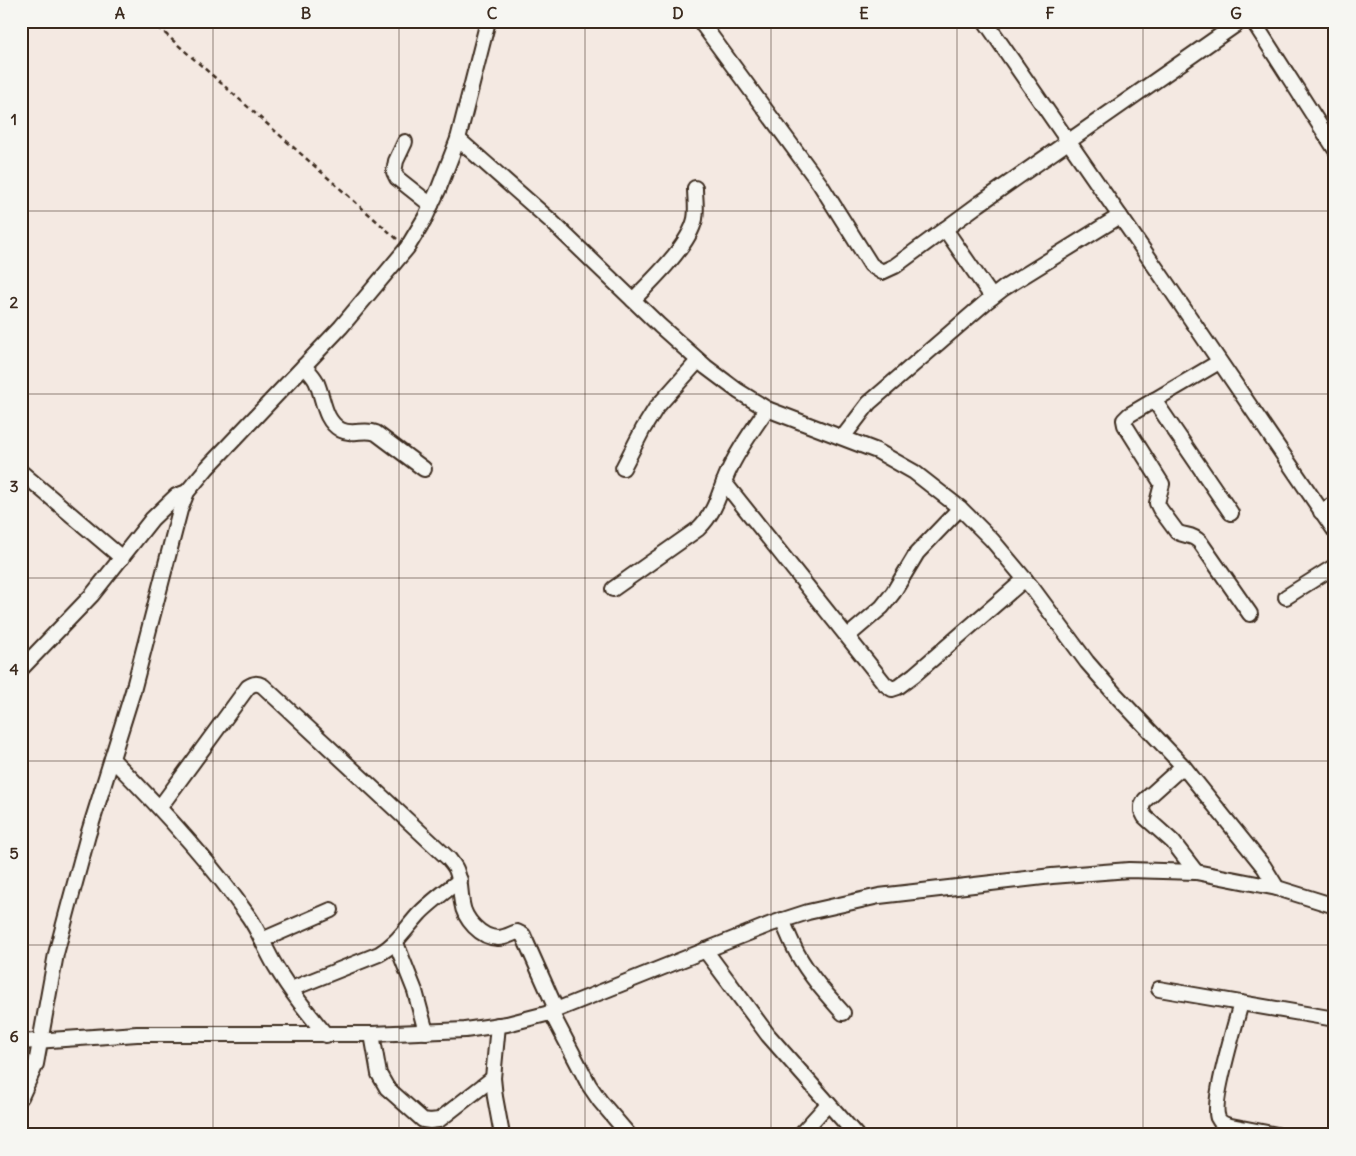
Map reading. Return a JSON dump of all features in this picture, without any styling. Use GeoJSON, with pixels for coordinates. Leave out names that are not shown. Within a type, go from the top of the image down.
{"type":"FeatureCollection","features":[{"type":"Feature","properties":{"kind":"street"},"geometry":{"type":"LineString","coordinates":[[21,669],[92,595],[140,533],[166,505],[189,488],[304,366],[364,300],[407,248],[425,218],[458,139],[488,21]]}},
{"type":"Feature","properties":{"kind":"street"},"geometry":{"type":"LineString","coordinates":[[700,21],[820,184],[871,265],[882,272],[888,270],[1240,21]]}},
{"type":"Feature","properties":{"kind":"street"},"geometry":{"type":"LineString","coordinates":[[985,21],[1335,532]]}},
{"type":"Feature","properties":{"kind":"street"},"geometry":{"type":"LineString","coordinates":[[1253,21],[1335,149]]}},
{"type":"Feature","properties":{"kind":"street"},"geometry":{"type":"LineString","coordinates":[[458,139],[552,221],[698,360],[738,391],[767,409],[877,451],[914,472],[960,508],[992,540],[1025,579],[1108,687],[1183,766],[1264,866],[1277,888]]}},
{"type":"Feature","properties":{"kind":"street"},"geometry":{"type":"LineString","coordinates":[[405,142],[396,161],[394,172],[397,178],[431,205]]}},
{"type":"Feature","properties":{"kind":"street"},"geometry":{"type":"LineString","coordinates":[[633,300],[677,250],[690,232],[695,219],[695,188]]}},
{"type":"Feature","properties":{"kind":"street"},"geometry":{"type":"LineString","coordinates":[[843,437],[869,403],[884,388],[992,297],[1120,216]]}},
{"type":"Feature","properties":{"kind":"street"},"geometry":{"type":"LineString","coordinates":[[946,229],[992,297]]}},
{"type":"Feature","properties":{"kind":"street"},"geometry":{"type":"LineString","coordinates":[[623,468],[656,408],[698,360]]}},
{"type":"Feature","properties":{"kind":"street"},"geometry":{"type":"LineString","coordinates":[[1219,362],[1129,415],[1124,420],[1125,425],[1162,484],[1158,503],[1160,509],[1177,532],[1191,535],[1200,542],[1250,614]]}},
{"type":"Feature","properties":{"kind":"street"},"geometry":{"type":"LineString","coordinates":[[304,366],[317,382],[327,415],[332,424],[350,433],[371,431],[376,433],[424,469]]}},
{"type":"Feature","properties":{"kind":"street"},"geometry":{"type":"LineString","coordinates":[[1154,400],[1231,512]]}},
{"type":"Feature","properties":{"kind":"street"},"geometry":{"type":"LineString","coordinates":[[613,589],[698,529],[708,518],[741,446],[767,409]]}},
{"type":"Feature","properties":{"kind":"street"},"geometry":{"type":"LineString","coordinates":[[21,472],[122,558]]}},
{"type":"Feature","properties":{"kind":"street"},"geometry":{"type":"LineString","coordinates":[[724,482],[888,687],[895,689],[914,675],[1025,579]]}},
{"type":"Feature","properties":{"kind":"street"},"geometry":{"type":"LineString","coordinates":[[21,1097],[36,1064],[58,946],[88,835],[133,691],[180,510],[189,488]]}},
{"type":"Feature","properties":{"kind":"street"},"geometry":{"type":"LineString","coordinates":[[1321,512],[1335,503]]}},
{"type":"Feature","properties":{"kind":"street"},"geometry":{"type":"LineString","coordinates":[[848,636],[882,607],[917,554],[960,508]]}},
{"type":"Feature","properties":{"kind":"street"},"geometry":{"type":"LineString","coordinates":[[1286,597],[1335,566]]}},
{"type":"Feature","properties":{"kind":"street"},"geometry":{"type":"LineString","coordinates":[[160,807],[248,687],[258,683],[268,690],[449,859],[457,870],[460,880],[462,904],[473,926],[482,933],[497,938],[517,932],[523,935],[554,1010],[589,1085],[600,1101],[630,1135]]}},
{"type":"Feature","properties":{"kind":"street"},"geometry":{"type":"LineString","coordinates":[[112,759],[160,807],[232,894],[250,919],[276,968],[326,1035]]}},
{"type":"Feature","properties":{"kind":"street"},"geometry":{"type":"LineString","coordinates":[[1183,766],[1145,800],[1142,811],[1145,817],[1173,842],[1196,872]]}},
{"type":"Feature","properties":{"kind":"street"},"geometry":{"type":"LineString","coordinates":[[21,1042],[137,1034],[372,1034],[465,1030],[498,1026],[554,1010],[782,920],[808,912],[879,896],[1093,872],[1129,870],[1196,872],[1277,888],[1335,906]]}},
{"type":"Feature","properties":{"kind":"street"},"geometry":{"type":"LineString","coordinates":[[290,989],[389,949],[421,912],[460,880]]}},
{"type":"Feature","properties":{"kind":"street"},"geometry":{"type":"LineString","coordinates":[[262,940],[331,910]]}},
{"type":"Feature","properties":{"kind":"street"},"geometry":{"type":"LineString","coordinates":[[782,920],[797,954],[820,987],[843,1013]]}},
{"type":"Feature","properties":{"kind":"street"},"geometry":{"type":"LineString","coordinates":[[396,943],[415,991],[426,1032]]}},
{"type":"Feature","properties":{"kind":"street"},"geometry":{"type":"LineString","coordinates":[[705,950],[768,1035],[856,1135]]}},
{"type":"Feature","properties":{"kind":"street"},"geometry":{"type":"LineString","coordinates":[[1159,989],[1335,1020]]}},
{"type":"Feature","properties":{"kind":"street"},"geometry":{"type":"LineString","coordinates":[[1241,1003],[1222,1075],[1217,1111],[1218,1118],[1224,1124],[1230,1126],[1277,1135]]}},
{"type":"Feature","properties":{"kind":"street"},"geometry":{"type":"LineString","coordinates":[[498,1026],[493,1078],[494,1097],[502,1135]]}},
{"type":"Feature","properties":{"kind":"street"},"geometry":{"type":"LineString","coordinates":[[372,1034],[379,1074],[386,1088],[423,1120],[430,1122],[439,1120],[493,1078]]}},
{"type":"Feature","properties":{"kind":"street"},"geometry":{"type":"LineString","coordinates":[[800,1135],[828,1104]]}},
{"type":"Feature","properties":{"kind":"path"},"geometry":{"type":"LineString","coordinates":[[151,21],[407,248]]}}]}
